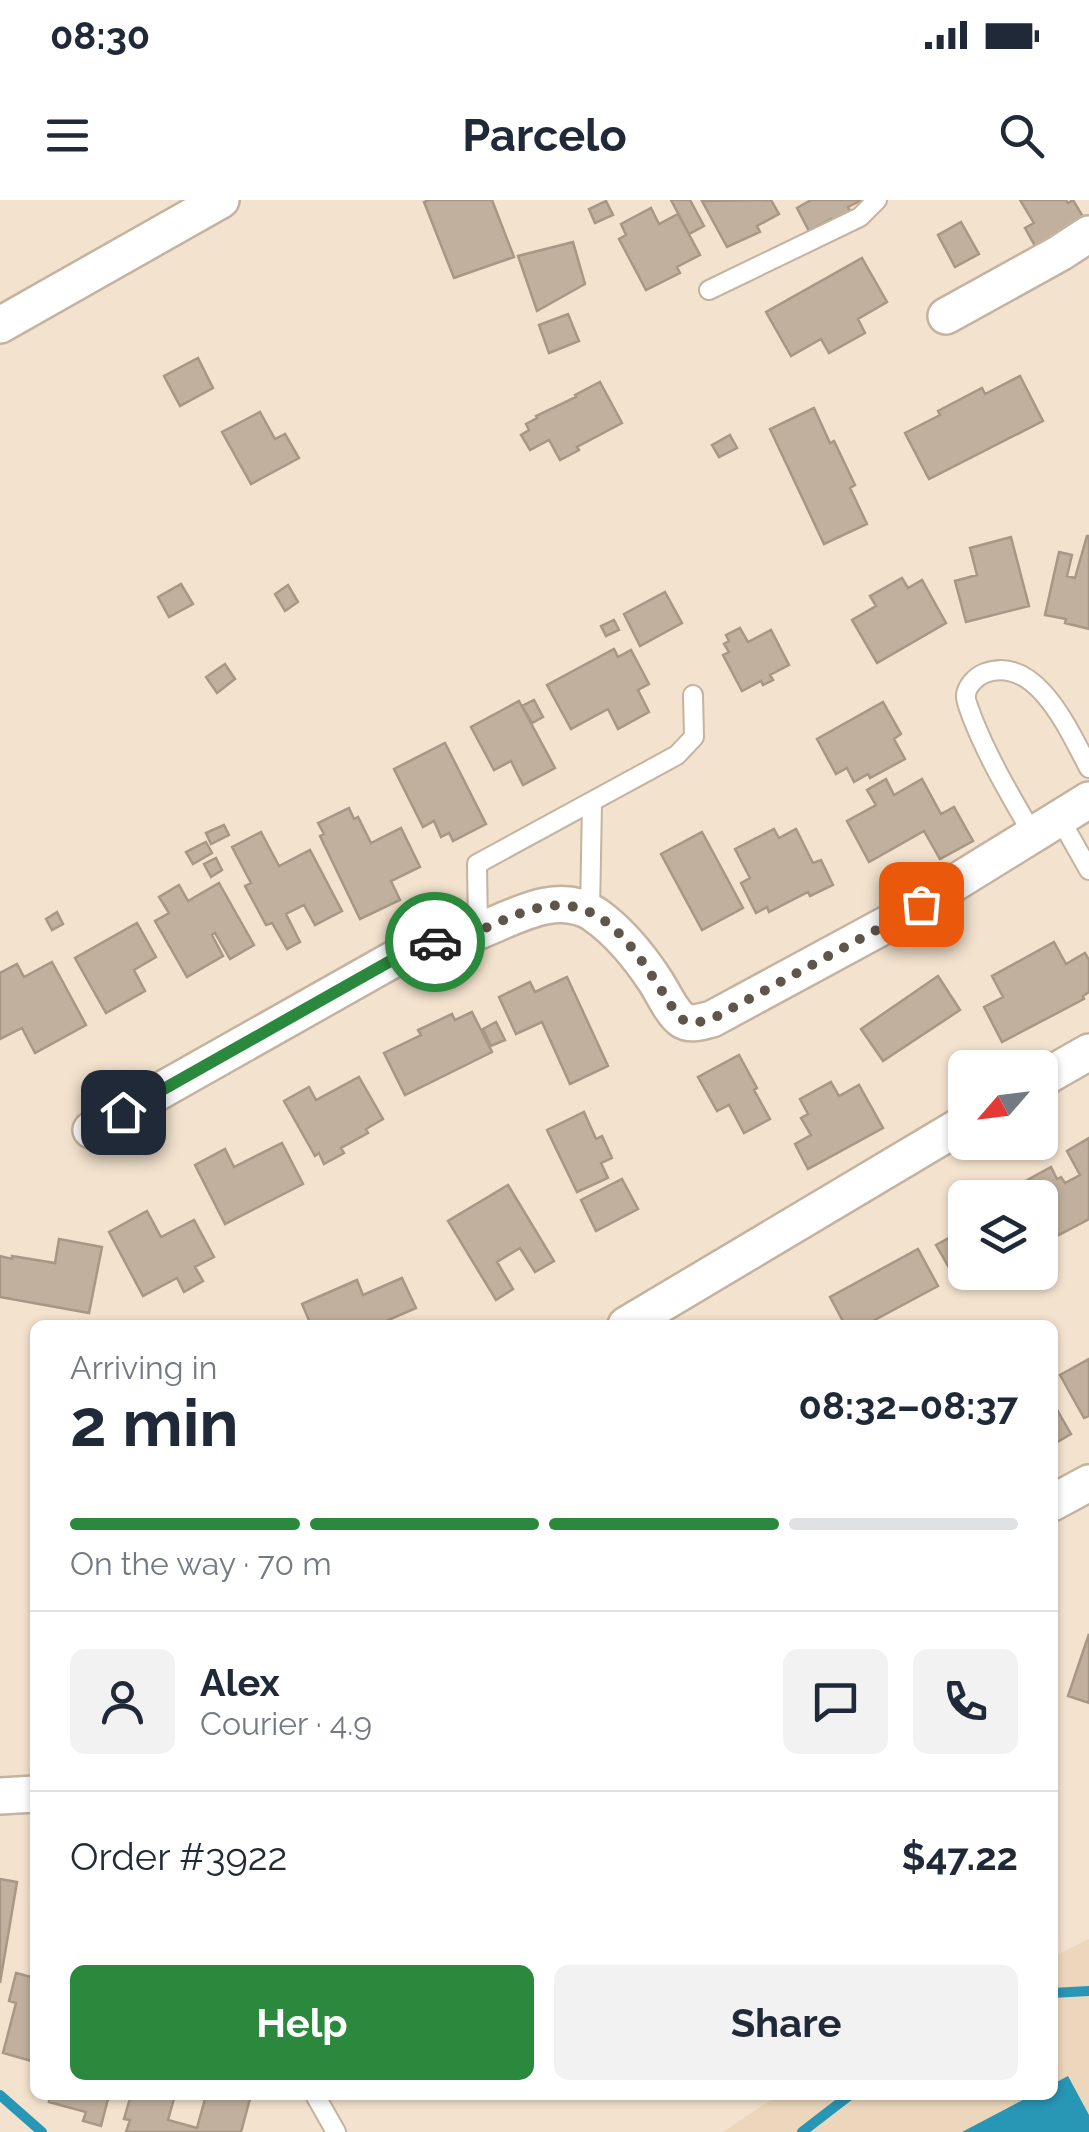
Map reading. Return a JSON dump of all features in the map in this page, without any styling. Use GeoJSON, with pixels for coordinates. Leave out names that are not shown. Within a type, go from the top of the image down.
{"type":"FeatureCollection","features":[{"type":"Feature","properties":{"kind":"street"},"geometry":{"type":"LineString","coordinates":[[0,325],[221,200]]}},
{"type":"Feature","properties":{"kind":"street"},"geometry":{"type":"LineString","coordinates":[[946,316],[1089,234]]}},
{"type":"Feature","properties":{"kind":"street"},"geometry":{"type":"LineString","coordinates":[[90,1130],[417,946],[462,938],[543,907],[567,906],[590,911],[638,955],[680,1019],[693,1023],[712,1019],[893,921],[1060,816]]}},
{"type":"Feature","properties":{"kind":"street"},"geometry":{"type":"LineString","coordinates":[[1058,1070],[1089,1052]]}},
{"type":"Feature","properties":{"kind":"street"},"geometry":{"type":"LineString","coordinates":[[634,1320],[948,1133]]}},
{"type":"Feature","properties":{"kind":"street"},"geometry":{"type":"LineString","coordinates":[[1058,1500],[1089,1484]]}},
{"type":"Feature","properties":{"kind":"street"},"geometry":{"type":"LineString","coordinates":[[0,1796],[30,1794]]}},
{"type":"Feature","properties":{"kind":"lane"},"geometry":{"type":"LineString","coordinates":[[709,290],[860,217],[877,200]]}},
{"type":"Feature","properties":{"kind":"lane"},"geometry":{"type":"LineString","coordinates":[[1089,768],[1068,730],[1031,679],[998,670],[982,674],[970,684],[966,697],[992,762],[1060,816],[1089,870]]}},
{"type":"Feature","properties":{"kind":"lane"},"geometry":{"type":"LineString","coordinates":[[478,930],[477,864],[677,755],[694,737],[694,695]]}},
{"type":"Feature","properties":{"kind":"lane"},"geometry":{"type":"LineString","coordinates":[[590,911],[592,802]]}},
{"type":"Feature","properties":{"kind":"lane"},"geometry":{"type":"LineString","coordinates":[[318,2100],[336,2132]]}},
{"type":"Feature","properties":{"kind":"shaded area"},"geometry":{"type":"Polygon","coordinates":[[[1089,1939],[1089,2132],[723,2132],[771,2100],[1058,2100],[1058,1954],[1089,1939]]]}},
{"type":"Feature","properties":{"kind":"water"},"geometry":{"type":"Polygon","coordinates":[[[1068,2076],[1089,2115],[1089,2132],[962,2132],[1023,2100],[1058,2100],[1058,2081],[1068,2076]]]}},
{"type":"Feature","properties":{"kind":"building"},"geometry":{"type":"Polygon","coordinates":[[[492,200],[514,257],[454,278],[424,202],[492,200]]]}},
{"type":"Feature","properties":{"kind":"building"},"geometry":{"type":"Polygon","coordinates":[[[671,200],[690,200],[704,226],[689,234],[671,200]]]}},
{"type":"Feature","properties":{"kind":"building"},"geometry":{"type":"Polygon","coordinates":[[[771,200],[779,214],[757,226],[760,232],[727,247],[702,201],[771,200]]]}},
{"type":"Feature","properties":{"kind":"building"},"geometry":{"type":"Polygon","coordinates":[[[811,200],[862,200],[848,207],[852,214],[833,224],[831,219],[809,231],[797,208],[811,200]]]}},
{"type":"Feature","properties":{"kind":"building"},"geometry":{"type":"Polygon","coordinates":[[[1020,200],[1073,200],[1089,227],[1040,255],[1025,228],[1034,223],[1020,200]]]}},
{"type":"Feature","properties":{"kind":"building"},"geometry":{"type":"Polygon","coordinates":[[[606,201],[613,215],[595,223],[589,209],[606,201]]]}},
{"type":"Feature","properties":{"kind":"building"},"geometry":{"type":"Polygon","coordinates":[[[651,208],[659,224],[678,214],[700,255],[677,267],[680,273],[646,290],[619,239],[626,235],[621,224],[651,208]]]}},
{"type":"Feature","properties":{"kind":"building"},"geometry":{"type":"Polygon","coordinates":[[[961,222],[979,254],[955,267],[938,235],[961,222]]]}},
{"type":"Feature","properties":{"kind":"building"},"geometry":{"type":"Polygon","coordinates":[[[573,242],[585,284],[537,311],[518,256],[573,242]]]}},
{"type":"Feature","properties":{"kind":"building"},"geometry":{"type":"Polygon","coordinates":[[[862,258],[887,302],[858,319],[865,333],[829,353],[821,339],[791,356],[766,312],[862,258]]]}},
{"type":"Feature","properties":{"kind":"building"},"geometry":{"type":"Polygon","coordinates":[[[568,314],[579,341],[549,353],[539,325],[568,314]]]}},
{"type":"Feature","properties":{"kind":"building"},"geometry":{"type":"Polygon","coordinates":[[[198,358],[213,388],[180,406],[164,376],[198,358]]]}},
{"type":"Feature","properties":{"kind":"building"},"geometry":{"type":"Polygon","coordinates":[[[1020,376],[1043,421],[929,479],[905,433],[982,388],[985,394],[1020,376]]]}},
{"type":"Feature","properties":{"kind":"building"},"geometry":{"type":"Polygon","coordinates":[[[600,382],[622,423],[560,460],[549,440],[530,450],[521,435],[529,430],[526,424],[600,382]]]}},
{"type":"Feature","properties":{"kind":"building"},"geometry":{"type":"Polygon","coordinates":[[[814,408],[855,485],[850,488],[867,524],[824,544],[770,429],[814,408]]]}},
{"type":"Feature","properties":{"kind":"building"},"geometry":{"type":"Polygon","coordinates":[[[260,412],[275,439],[285,434],[299,458],[251,484],[222,432],[260,412]]]}},
{"type":"Feature","properties":{"kind":"building"},"geometry":{"type":"Polygon","coordinates":[[[730,435],[737,448],[719,457],[712,445],[730,435]]]}},
{"type":"Feature","properties":{"kind":"building"},"geometry":{"type":"Polygon","coordinates":[[[1087,536],[1089,629],[1045,615],[1059,552],[1072,555],[1067,576],[1075,578],[1087,536]]]}},
{"type":"Feature","properties":{"kind":"building"},"geometry":{"type":"Polygon","coordinates":[[[1011,537],[1029,606],[966,622],[955,581],[977,575],[970,548],[1011,537]]]}},
{"type":"Feature","properties":{"kind":"building"},"geometry":{"type":"Polygon","coordinates":[[[902,578],[908,588],[922,580],[946,623],[877,663],[852,620],[876,606],[870,596],[902,578]]]}},
{"type":"Feature","properties":{"kind":"building"},"geometry":{"type":"Polygon","coordinates":[[[181,584],[193,604],[169,617],[158,597],[181,584]]]}},
{"type":"Feature","properties":{"kind":"building"},"geometry":{"type":"Polygon","coordinates":[[[288,585],[298,602],[285,611],[275,594],[288,585]]]}},
{"type":"Feature","properties":{"kind":"building"},"geometry":{"type":"Polygon","coordinates":[[[665,592],[682,623],[640,646],[624,614],[665,592]]]}},
{"type":"Feature","properties":{"kind":"building"},"geometry":{"type":"Polygon","coordinates":[[[614,620],[619,630],[606,636],[601,626],[614,620]]]}},
{"type":"Feature","properties":{"kind":"building"},"geometry":{"type":"Polygon","coordinates":[[[740,628],[748,642],[771,630],[789,665],[770,675],[773,680],[763,685],[761,681],[742,691],[723,655],[729,652],[724,644],[729,641],[726,635],[740,628]]]}},
{"type":"Feature","properties":{"kind":"building"},"geometry":{"type":"Polygon","coordinates":[[[614,649],[618,657],[631,650],[649,684],[638,690],[649,712],[618,729],[608,709],[571,729],[547,685],[614,649]]]}},
{"type":"Feature","properties":{"kind":"building"},"geometry":{"type":"Polygon","coordinates":[[[225,664],[235,679],[217,693],[206,677],[225,664]]]}},
{"type":"Feature","properties":{"kind":"building"},"geometry":{"type":"Polygon","coordinates":[[[534,700],[543,717],[532,723],[522,706],[534,700]]]}},
{"type":"Feature","properties":{"kind":"building"},"geometry":{"type":"Polygon","coordinates":[[[519,701],[555,768],[523,785],[511,761],[494,770],[471,727],[519,701]]]}},
{"type":"Feature","properties":{"kind":"building"},"geometry":{"type":"Polygon","coordinates":[[[883,702],[901,734],[894,739],[905,759],[854,782],[847,768],[836,774],[817,739],[883,702]]]}},
{"type":"Feature","properties":{"kind":"building"},"geometry":{"type":"Polygon","coordinates":[[[445,743],[486,824],[453,841],[449,833],[441,837],[434,821],[423,827],[394,769],[445,743]]]}},
{"type":"Feature","properties":{"kind":"building"},"geometry":{"type":"Polygon","coordinates":[[[886,779],[894,795],[922,779],[941,814],[954,807],[973,841],[940,859],[924,831],[869,862],[847,821],[876,805],[867,790],[886,779]]]}},
{"type":"Feature","properties":{"kind":"building"},"geometry":{"type":"Polygon","coordinates":[[[349,808],[371,843],[401,828],[420,867],[391,881],[400,900],[360,919],[320,836],[324,834],[318,823],[349,808]]]}},
{"type":"Feature","properties":{"kind":"building"},"geometry":{"type":"Polygon","coordinates":[[[224,825],[229,835],[211,844],[206,833],[224,825]]]}},
{"type":"Feature","properties":{"kind":"building"},"geometry":{"type":"Polygon","coordinates":[[[774,829],[779,838],[796,829],[813,863],[821,860],[833,885],[810,896],[808,892],[769,912],[767,907],[756,913],[741,883],[750,878],[735,849],[774,829]]]}},
{"type":"Feature","properties":{"kind":"building"},"geometry":{"type":"Polygon","coordinates":[[[261,832],[279,866],[310,850],[342,911],[315,925],[304,905],[286,914],[300,942],[287,949],[272,923],[266,925],[245,886],[251,883],[232,847],[261,832]]]}},
{"type":"Feature","properties":{"kind":"building"},"geometry":{"type":"Polygon","coordinates":[[[702,832],[743,908],[702,930],[661,854],[702,832]]]}},
{"type":"Feature","properties":{"kind":"building"},"geometry":{"type":"Polygon","coordinates":[[[206,842],[212,853],[193,864],[186,852],[206,842]]]}},
{"type":"Feature","properties":{"kind":"building"},"geometry":{"type":"Polygon","coordinates":[[[216,858],[222,870],[211,877],[204,864],[216,858]]]}},
{"type":"Feature","properties":{"kind":"building"},"geometry":{"type":"Polygon","coordinates":[[[219,883],[254,945],[230,959],[215,933],[212,935],[223,956],[187,977],[155,921],[169,913],[159,897],[179,885],[188,901],[219,883]]]}},
{"type":"Feature","properties":{"kind":"building"},"geometry":{"type":"Polygon","coordinates":[[[57,912],[63,924],[52,930],[46,919],[57,912]]]}},
{"type":"Feature","properties":{"kind":"building"},"geometry":{"type":"Polygon","coordinates":[[[137,923],[156,957],[134,970],[145,991],[106,1013],[75,958],[137,923]]]}},
{"type":"Feature","properties":{"kind":"building"},"geometry":{"type":"Polygon","coordinates":[[[1054,942],[1066,964],[1085,953],[1089,960],[1089,992],[1084,999],[1002,1042],[984,1007],[1003,997],[992,976],[1054,942]]]}},
{"type":"Feature","properties":{"kind":"building"},"geometry":{"type":"Polygon","coordinates":[[[52,962],[86,1025],[35,1053],[22,1028],[0,1039],[0,973],[17,964],[24,977],[52,962]]]}},
{"type":"Feature","properties":{"kind":"building"},"geometry":{"type":"Polygon","coordinates":[[[938,976],[960,1010],[883,1061],[861,1029],[938,976]]]}},
{"type":"Feature","properties":{"kind":"building"},"geometry":{"type":"Polygon","coordinates":[[[567,977],[608,1066],[570,1084],[542,1022],[516,1034],[499,997],[530,982],[535,992],[567,977]]]}},
{"type":"Feature","properties":{"kind":"building"},"geometry":{"type":"Polygon","coordinates":[[[472,1012],[492,1052],[405,1095],[384,1053],[421,1035],[418,1030],[452,1014],[455,1020],[472,1012]]]}},
{"type":"Feature","properties":{"kind":"building"},"geometry":{"type":"Polygon","coordinates":[[[496,1022],[505,1040],[491,1046],[483,1029],[496,1022]]]}},
{"type":"Feature","properties":{"kind":"building"},"geometry":{"type":"Polygon","coordinates":[[[739,1055],[770,1119],[744,1133],[729,1105],[717,1111],[698,1077],[739,1055]]]}},
{"type":"Feature","properties":{"kind":"building"},"geometry":{"type":"Polygon","coordinates":[[[359,1077],[383,1119],[341,1148],[344,1153],[324,1164],[319,1153],[315,1156],[284,1101],[309,1087],[316,1100],[359,1077]]]}},
{"type":"Feature","properties":{"kind":"building"},"geometry":{"type":"Polygon","coordinates":[[[831,1082],[839,1096],[859,1085],[883,1128],[808,1169],[795,1144],[811,1135],[801,1118],[808,1114],[800,1099],[831,1082]]]}},
{"type":"Feature","properties":{"kind":"building"},"geometry":{"type":"Polygon","coordinates":[[[584,1112],[596,1139],[602,1136],[612,1158],[601,1163],[608,1178],[577,1192],[547,1130],[584,1112]]]}},
{"type":"Feature","properties":{"kind":"building"},"geometry":{"type":"Polygon","coordinates":[[[1089,1138],[1089,1219],[1058,1235],[1058,1180],[1027,1180],[1051,1167],[1057,1179],[1061,1177],[1065,1183],[1080,1175],[1067,1151],[1089,1138]]]}},
{"type":"Feature","properties":{"kind":"building"},"geometry":{"type":"Polygon","coordinates":[[[282,1143],[303,1184],[225,1224],[195,1165],[225,1149],[234,1167],[282,1143]]]}},
{"type":"Feature","properties":{"kind":"building"},"geometry":{"type":"Polygon","coordinates":[[[622,1179],[638,1209],[596,1231],[581,1200],[622,1179]]]}},
{"type":"Feature","properties":{"kind":"building"},"geometry":{"type":"Polygon","coordinates":[[[508,1185],[554,1261],[535,1272],[520,1248],[497,1262],[513,1289],[496,1300],[448,1221],[508,1185]]]}},
{"type":"Feature","properties":{"kind":"building"},"geometry":{"type":"Polygon","coordinates":[[[147,1211],[161,1237],[194,1220],[214,1257],[195,1267],[203,1281],[184,1292],[177,1278],[143,1296],[109,1232],[147,1211]]]}},
{"type":"Feature","properties":{"kind":"building"},"geometry":{"type":"Polygon","coordinates":[[[948,1238],[948,1266],[936,1245],[948,1238]]]}},
{"type":"Feature","properties":{"kind":"building"},"geometry":{"type":"Polygon","coordinates":[[[59,1239],[102,1247],[89,1313],[0,1297],[0,1256],[55,1263],[59,1239]]]}},
{"type":"Feature","properties":{"kind":"building"},"geometry":{"type":"Polygon","coordinates":[[[918,1249],[938,1286],[875,1320],[842,1320],[830,1297],[918,1249]]]}},
{"type":"Feature","properties":{"kind":"building"},"geometry":{"type":"Polygon","coordinates":[[[402,1278],[416,1308],[388,1320],[309,1320],[302,1304],[357,1280],[363,1295],[402,1278]]]}},
{"type":"Feature","properties":{"kind":"building"},"geometry":{"type":"Polygon","coordinates":[[[1089,1359],[1089,1416],[1084,1418],[1060,1375],[1089,1359]]]}},
{"type":"Feature","properties":{"kind":"building"},"geometry":{"type":"Polygon","coordinates":[[[1058,1411],[1071,1434],[1058,1442],[1058,1411]]]}},
{"type":"Feature","properties":{"kind":"building"},"geometry":{"type":"Polygon","coordinates":[[[1089,1634],[1089,1703],[1068,1696],[1089,1634]]]}},
{"type":"Feature","properties":{"kind":"building"},"geometry":{"type":"Polygon","coordinates":[[[0,1879],[17,1882],[0,1983],[0,1879]]]}},
{"type":"Feature","properties":{"kind":"building"},"geometry":{"type":"Polygon","coordinates":[[[16,1973],[30,1977],[30,2061],[3,2053],[16,2003],[9,2001],[16,1973]]]}},
{"type":"Feature","properties":{"kind":"building"},"geometry":{"type":"Polygon","coordinates":[[[108,2100],[101,2126],[83,2121],[86,2112],[49,2102],[108,2100]]]}},
{"type":"Feature","properties":{"kind":"building"},"geometry":{"type":"Polygon","coordinates":[[[130,2100],[174,2100],[168,2120],[197,2128],[205,2100],[250,2100],[241,2132],[126,2132],[130,2120],[124,2119],[130,2100]]]}},
{"type":"Feature","properties":{"kind":"waterway"},"geometry":{"type":"LineString","coordinates":[[1058,1993],[1089,1991]]}},
{"type":"Feature","properties":{"kind":"waterway"},"geometry":{"type":"LineString","coordinates":[[0,2095],[42,2132]]}},
{"type":"Feature","properties":{"kind":"waterway"},"geometry":{"type":"LineString","coordinates":[[802,2132],[844,2100]]}},
{"type":"Feature","properties":{"kind":"way so far"},"geometry":{"type":"LineString","coordinates":[[435,942],[462,938],[543,907],[567,906],[590,911],[638,955],[680,1019],[693,1023],[712,1019],[921,904]]}},
{"type":"Feature","properties":{"kind":"route"},"geometry":{"type":"LineString","coordinates":[[123,1112],[417,946],[435,942]]}}]}
